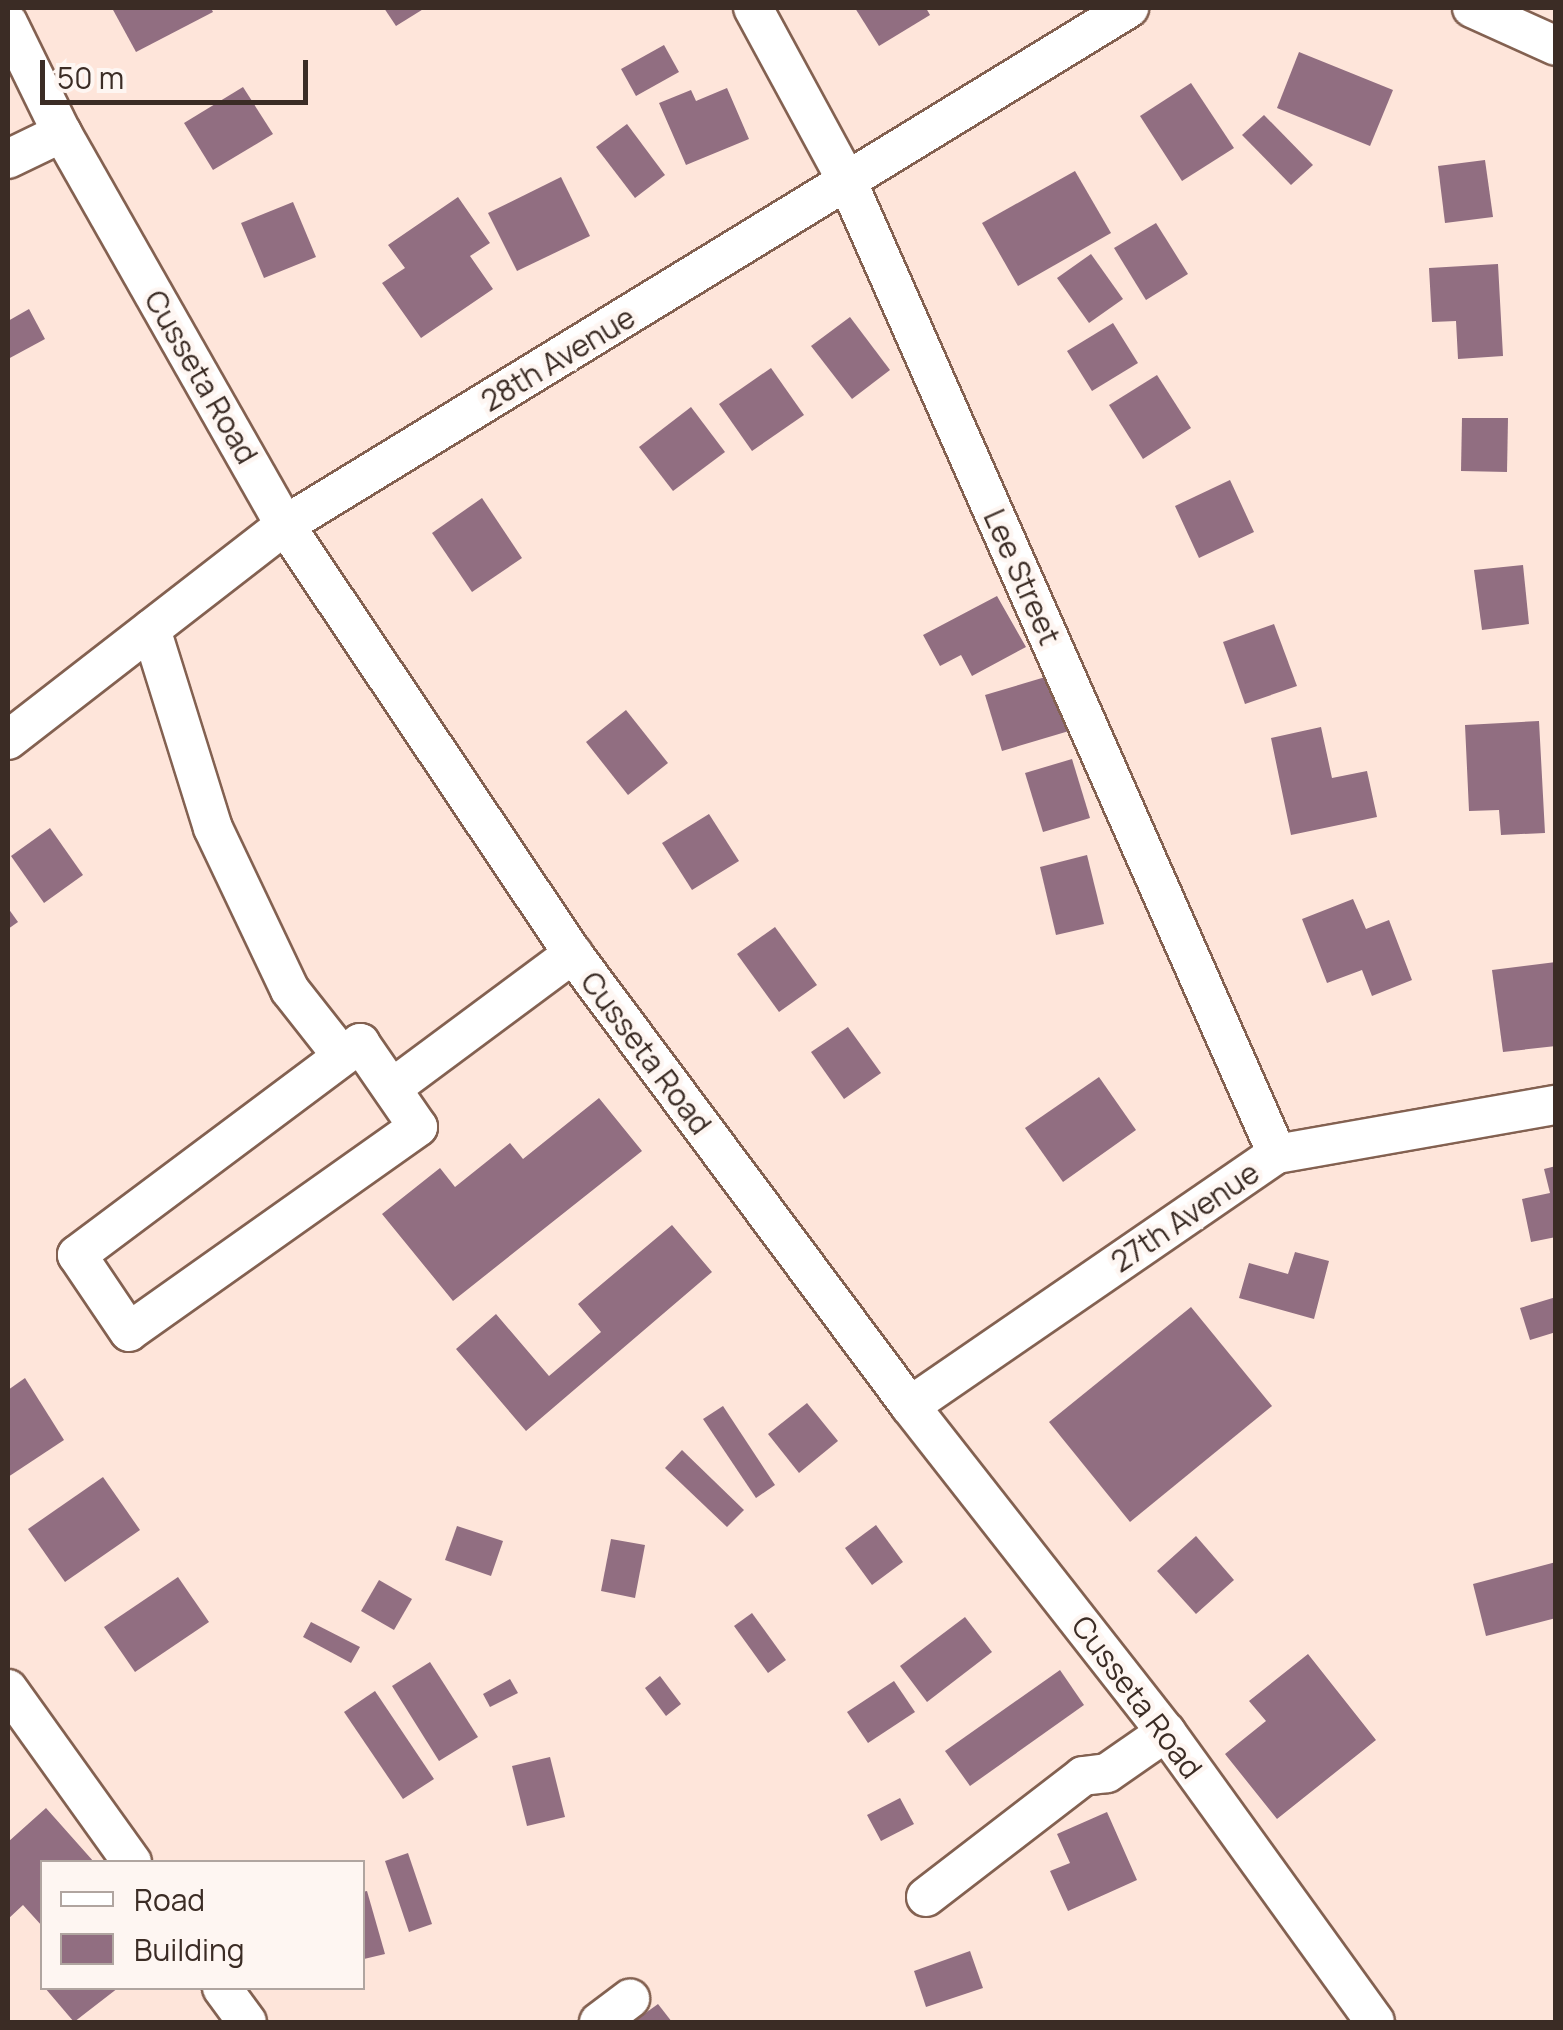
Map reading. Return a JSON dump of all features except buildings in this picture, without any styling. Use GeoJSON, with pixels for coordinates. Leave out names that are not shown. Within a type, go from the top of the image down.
{"type":"FeatureCollection","features":[{"type":"Feature","properties":{"kind":"street","name":"Lee Street"},"geometry":{"type":"LineString","coordinates":[[753,8],[848,183],[1277,1154]]}},
{"type":"Feature","properties":{"kind":"street","name":"28th Avenue"},"geometry":{"type":"LineString","coordinates":[[8,740],[285,525],[1128,8]]}},
{"type":"Feature","properties":{"kind":"street"},"geometry":{"type":"LineString","coordinates":[[1472,8],[1556,46]]}},
{"type":"Feature","properties":{"kind":"street","name":"Cusseta Road"},"geometry":{"type":"LineString","coordinates":[[8,23],[62,133],[285,525],[572,954],[910,1406],[1166,1732],[1376,2022]]}},
{"type":"Feature","properties":{"kind":"street"},"geometry":{"type":"LineString","coordinates":[[8,159],[62,133]]}},
{"type":"Feature","properties":{"kind":"street"},"geometry":{"type":"LineString","coordinates":[[151,629],[213,828],[290,990],[342,1056]]}},
{"type":"Feature","properties":{"kind":"street"},"geometry":{"type":"LineString","coordinates":[[395,1086],[572,954]]}},
{"type":"Feature","properties":{"kind":"street"},"geometry":{"type":"LineString","coordinates":[[360,1043],[395,1086],[418,1127],[129,1332],[77,1255],[360,1043]]}},
{"type":"Feature","properties":{"kind":"street","name":"27th Avenue"},"geometry":{"type":"LineString","coordinates":[[910,1406],[1277,1154],[1556,1104]]}},
{"type":"Feature","properties":{"kind":"street"},"geometry":{"type":"LineString","coordinates":[[8,1688],[131,1860]]}},
{"type":"Feature","properties":{"kind":"street"},"geometry":{"type":"LineString","coordinates":[[926,1897],[1083,1776],[1107,1773],[1166,1732]]}},
{"type":"Feature","properties":{"kind":"street"},"geometry":{"type":"LineString","coordinates":[[223,1990],[247,2022]]}},
{"type":"Feature","properties":{"kind":"street"},"geometry":{"type":"LineString","coordinates":[[598,2022],[630,1999]]}}]}
